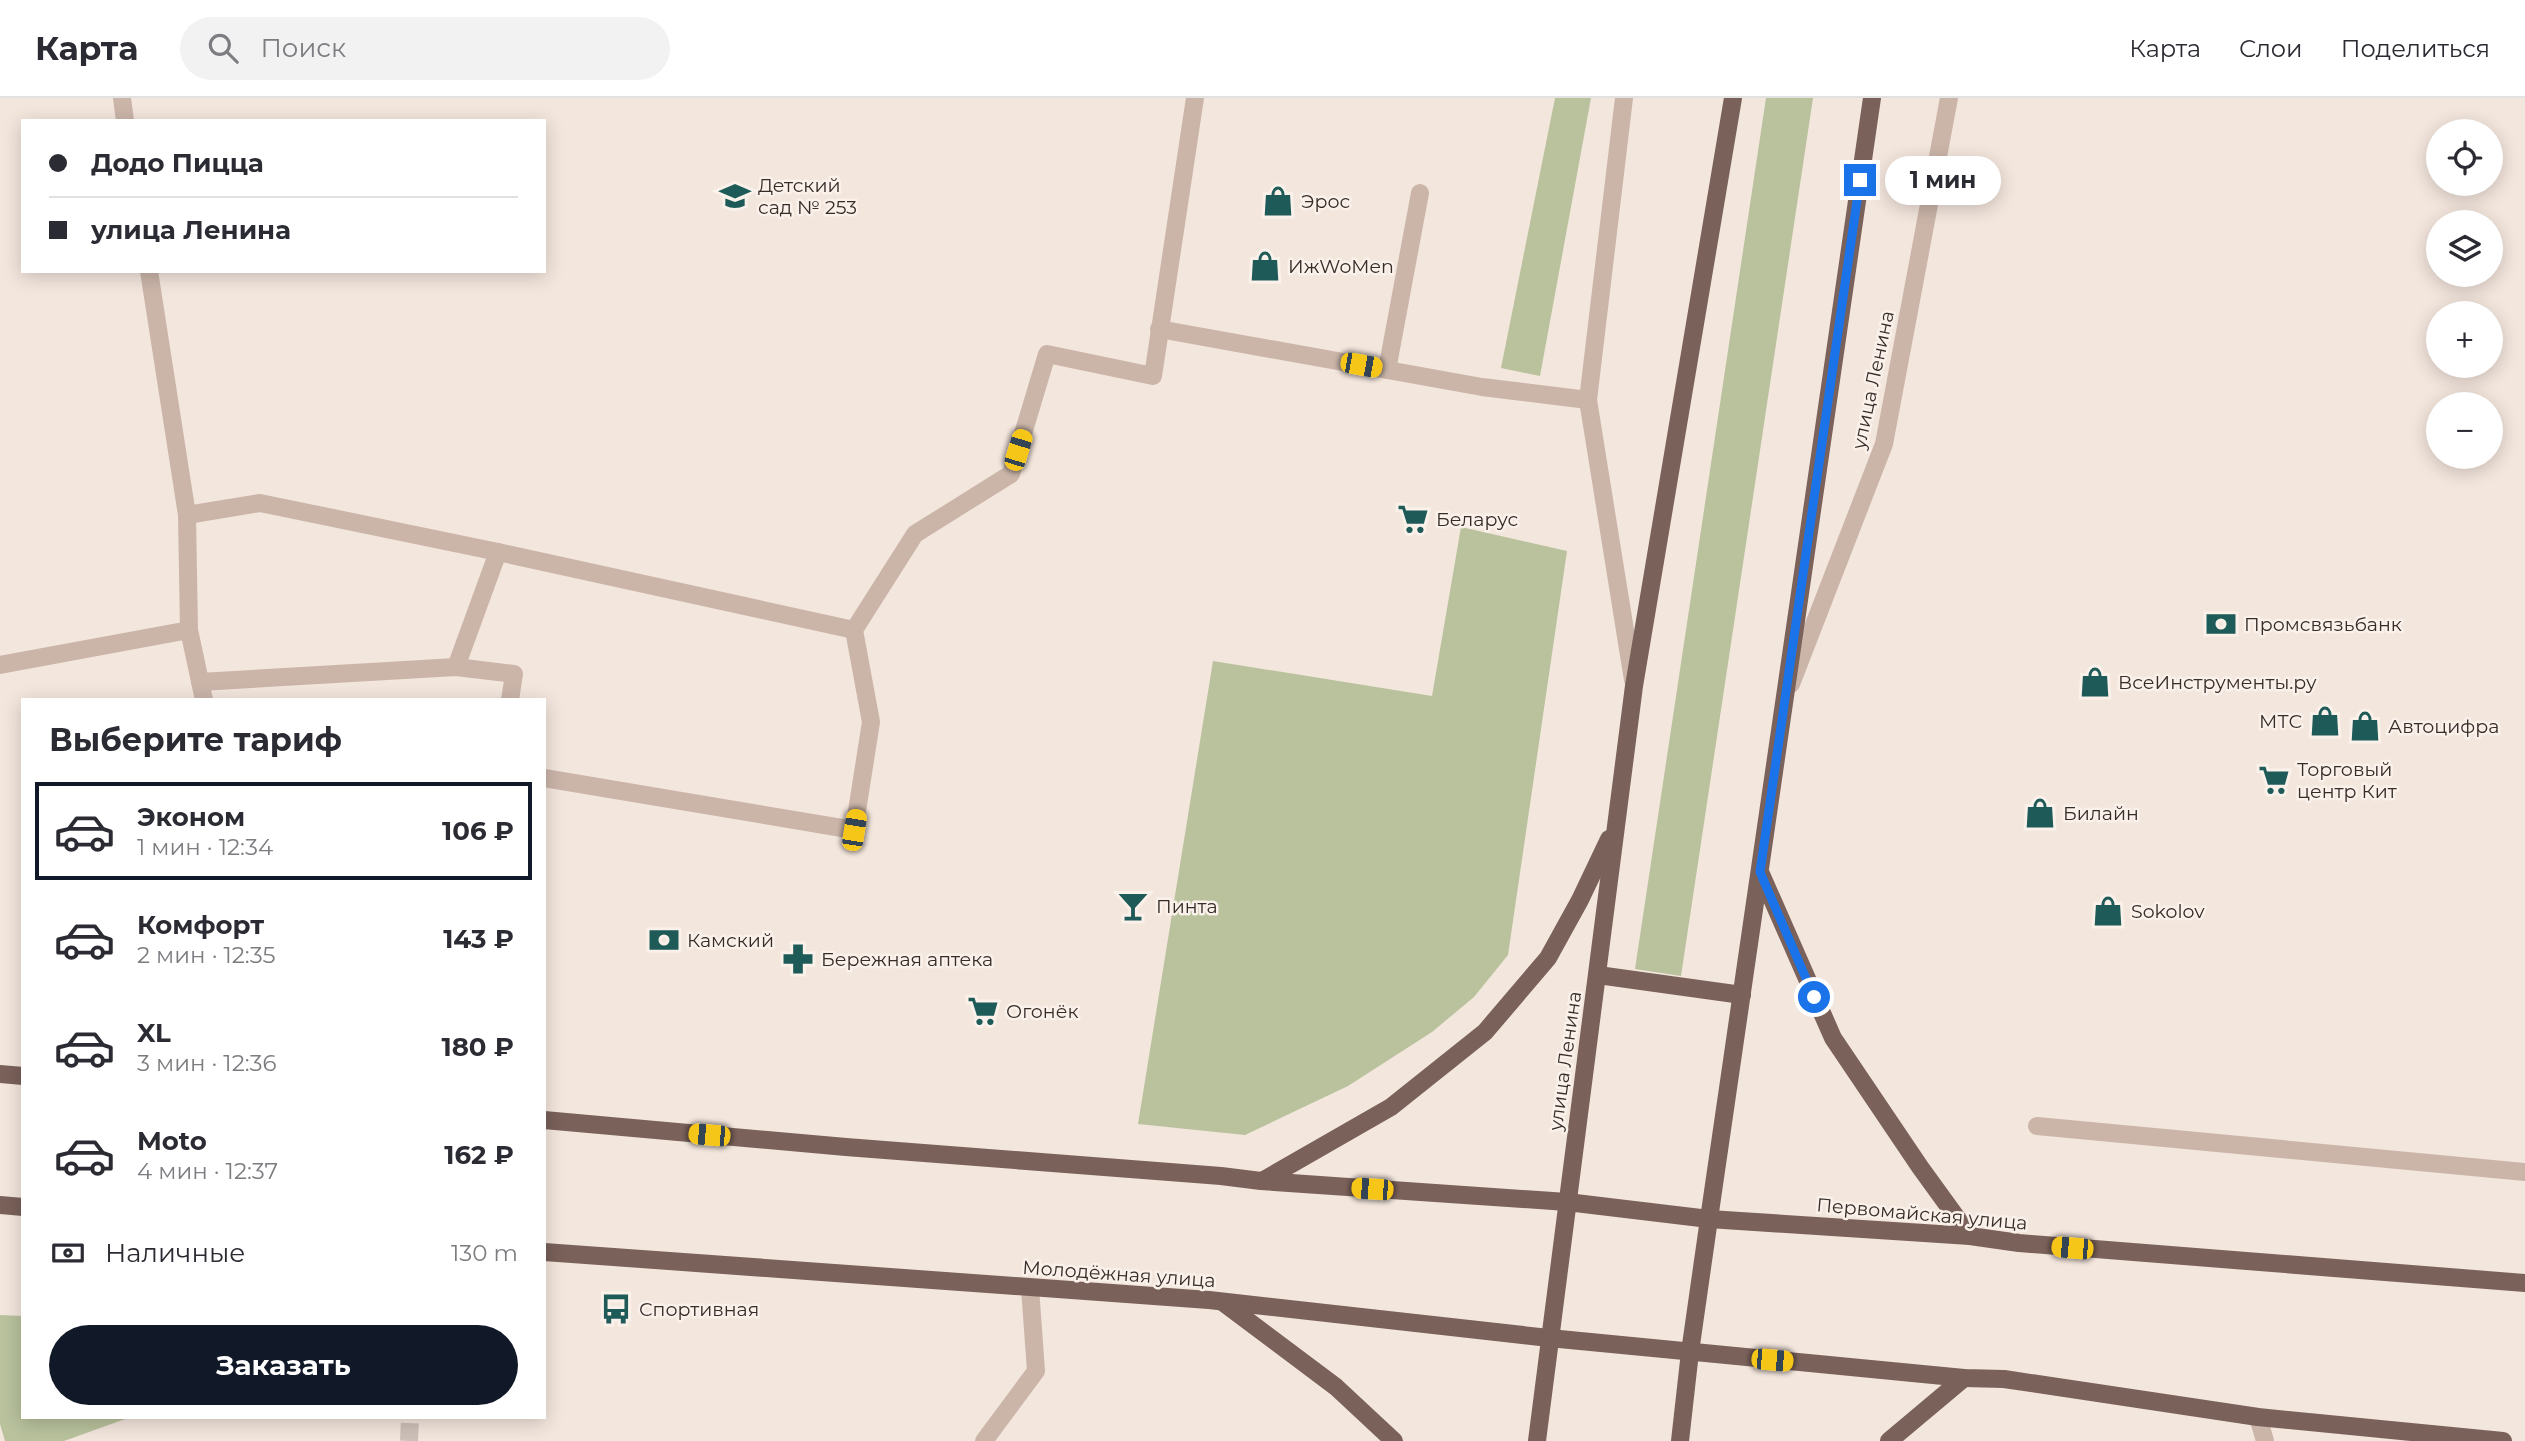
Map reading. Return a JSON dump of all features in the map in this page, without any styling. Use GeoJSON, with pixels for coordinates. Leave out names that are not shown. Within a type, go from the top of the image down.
{"type":"FeatureCollection","features":[{"type":"Feature","properties":{"kind":"main road","name":"улица Ленина"},"geometry":{"type":"LineString","coordinates":[[1537,1441],[1634,686],[1733,98]]}},
{"type":"Feature","properties":{"kind":"main road","name":"улица Ленина"},"geometry":{"type":"LineString","coordinates":[[1680,1441],[1690,1352],[1871,98]]}},
{"type":"Feature","properties":{"kind":"main road"},"geometry":{"type":"LineString","coordinates":[[1261,1181],[1391,1107],[1485,1032],[1548,958],[1580,900],[1616,823]]}},
{"type":"Feature","properties":{"kind":"main road"},"geometry":{"type":"LineString","coordinates":[[1760,872],[1833,1038],[1970,1236]]}},
{"type":"Feature","properties":{"kind":"main road"},"geometry":{"type":"LineString","coordinates":[[1598,975],[1742,995]]}},
{"type":"Feature","properties":{"kind":"main road"},"geometry":{"type":"LineString","coordinates":[[0,1074],[21,1076]]}},
{"type":"Feature","properties":{"kind":"main road"},"geometry":{"type":"LineString","coordinates":[[546,1120],[1261,1181],[1567,1202]]}},
{"type":"Feature","properties":{"kind":"main road","name":"Первомайская улица"},"geometry":{"type":"LineString","coordinates":[[1567,1202],[1709,1219],[1970,1236],[2019,1243],[2525,1283]]}},
{"type":"Feature","properties":{"kind":"main road"},"geometry":{"type":"LineString","coordinates":[[0,1205],[21,1207]]}},
{"type":"Feature","properties":{"kind":"main road","name":"Молодёжная улица"},"geometry":{"type":"LineString","coordinates":[[546,1252],[1209,1300],[1690,1352]]}},
{"type":"Feature","properties":{"kind":"main road"},"geometry":{"type":"LineString","coordinates":[[1224,1303],[1336,1387],[1394,1441]]}},
{"type":"Feature","properties":{"kind":"main road"},"geometry":{"type":"LineString","coordinates":[[1690,1352],[1964,1378],[2004,1379],[2258,1417],[2504,1441]]}},
{"type":"Feature","properties":{"kind":"main road"},"geometry":{"type":"LineString","coordinates":[[1889,1441],[1964,1378]]}},
{"type":"Feature","properties":{"kind":"street"},"geometry":{"type":"LineString","coordinates":[[122,98],[125,119]]}},
{"type":"Feature","properties":{"kind":"street"},"geometry":{"type":"LineString","coordinates":[[546,778],[854,830],[871,722],[853,630],[915,534],[1011,474],[1047,354],[1153,376],[1195,98]]}},
{"type":"Feature","properties":{"kind":"street","name":"улица Ленина"},"geometry":{"type":"LineString","coordinates":[[1624,98],[1588,400],[1634,686]]}},
{"type":"Feature","properties":{"kind":"street","name":"улица Ленина"},"geometry":{"type":"LineString","coordinates":[[1784,700],[1884,444],[1949,98]]}},
{"type":"Feature","properties":{"kind":"street"},"geometry":{"type":"LineString","coordinates":[[1387,370],[1420,193]]}},
{"type":"Feature","properties":{"kind":"street"},"geometry":{"type":"LineString","coordinates":[[149,273],[187,515],[189,630],[204,698]]}},
{"type":"Feature","properties":{"kind":"street"},"geometry":{"type":"LineString","coordinates":[[1160,330],[1482,387],[1588,400]]}},
{"type":"Feature","properties":{"kind":"street"},"geometry":{"type":"LineString","coordinates":[[187,515],[260,503],[853,630]]}},
{"type":"Feature","properties":{"kind":"street"},"geometry":{"type":"LineString","coordinates":[[456,667],[498,552]]}},
{"type":"Feature","properties":{"kind":"street"},"geometry":{"type":"LineString","coordinates":[[0,665],[189,630]]}},
{"type":"Feature","properties":{"kind":"street"},"geometry":{"type":"LineString","coordinates":[[200,682],[456,667],[514,674],[510,698]]}},
{"type":"Feature","properties":{"kind":"street"},"geometry":{"type":"LineString","coordinates":[[2037,1126],[2525,1172]]}},
{"type":"Feature","properties":{"kind":"street"},"geometry":{"type":"LineString","coordinates":[[984,1441],[1036,1371],[1030,1288]]}},
{"type":"Feature","properties":{"kind":"street"},"geometry":{"type":"LineString","coordinates":[[2258,1417],[2265,1441]]}},
{"type":"Feature","properties":{"kind":"green space"},"geometry":{"type":"Polygon","coordinates":[[[1555,98],[1591,98],[1540,376],[1501,368],[1555,98]]]}},
{"type":"Feature","properties":{"kind":"green space"},"geometry":{"type":"Polygon","coordinates":[[[1766,98],[1813,98],[1681,976],[1635,969],[1766,98]]]}},
{"type":"Feature","properties":{"kind":"green space"},"geometry":{"type":"Polygon","coordinates":[[[1461,527],[1567,551],[1508,955],[1474,997],[1432,1032],[1348,1086],[1245,1135],[1138,1124],[1213,661],[1432,696],[1461,527]]]}},
{"type":"Feature","properties":{"kind":"green space"},"geometry":{"type":"Polygon","coordinates":[[[0,1315],[21,1316],[21,1419],[125,1419],[64,1441],[5,1441],[0,1424],[0,1315]]]}},
{"type":"Feature","properties":{"kind":"tunnel"},"geometry":{"type":"LineString","coordinates":[[409,1441],[410,1419]]}},
{"type":"Feature","properties":{"kind":"place","name":"Детский сад № 253"},"geometry":{"type":"Point","coordinates":[735,196]}},
{"type":"Feature","properties":{"kind":"place","name":"Эрос"},"geometry":{"type":"Point","coordinates":[1278,201]}},
{"type":"Feature","properties":{"kind":"place","name":"ИжWoMen"},"geometry":{"type":"Point","coordinates":[1265,266]}},
{"type":"Feature","properties":{"kind":"place","name":"Беларус"},"geometry":{"type":"Point","coordinates":[1413,519]}},
{"type":"Feature","properties":{"kind":"place","name":"Промсвязьбанк"},"geometry":{"type":"Point","coordinates":[2221,624]}},
{"type":"Feature","properties":{"kind":"place","name":"ВсеИнструменты.ру"},"geometry":{"type":"Point","coordinates":[2095,682]}},
{"type":"Feature","properties":{"kind":"place","name":"МТС"},"geometry":{"type":"Point","coordinates":[2325,721]}},
{"type":"Feature","properties":{"kind":"place","name":"Автоцифра"},"geometry":{"type":"Point","coordinates":[2365,726]}},
{"type":"Feature","properties":{"kind":"place","name":"Торговый центр Кит"},"geometry":{"type":"Point","coordinates":[2274,780]}},
{"type":"Feature","properties":{"kind":"place","name":"Билайн"},"geometry":{"type":"Point","coordinates":[2040,813]}},
{"type":"Feature","properties":{"kind":"place","name":"Пинта"},"geometry":{"type":"Point","coordinates":[1133,906]}},
{"type":"Feature","properties":{"kind":"place","name":"Sokolov"},"geometry":{"type":"Point","coordinates":[2108,911]}},
{"type":"Feature","properties":{"kind":"place","name":"Камский"},"geometry":{"type":"Point","coordinates":[664,940]}},
{"type":"Feature","properties":{"kind":"place","name":"Бережная аптека"},"geometry":{"type":"Point","coordinates":[798,959]}},
{"type":"Feature","properties":{"kind":"place","name":"Огонёк"},"geometry":{"type":"Point","coordinates":[983,1011]}},
{"type":"Feature","properties":{"kind":"place","name":"Спортивная"},"geometry":{"type":"Point","coordinates":[616,1309]}},
{"type":"Feature","properties":{"kind":"route"},"geometry":{"type":"LineString","coordinates":[[1814,997],[1760,872],[1860,180]]}}]}
